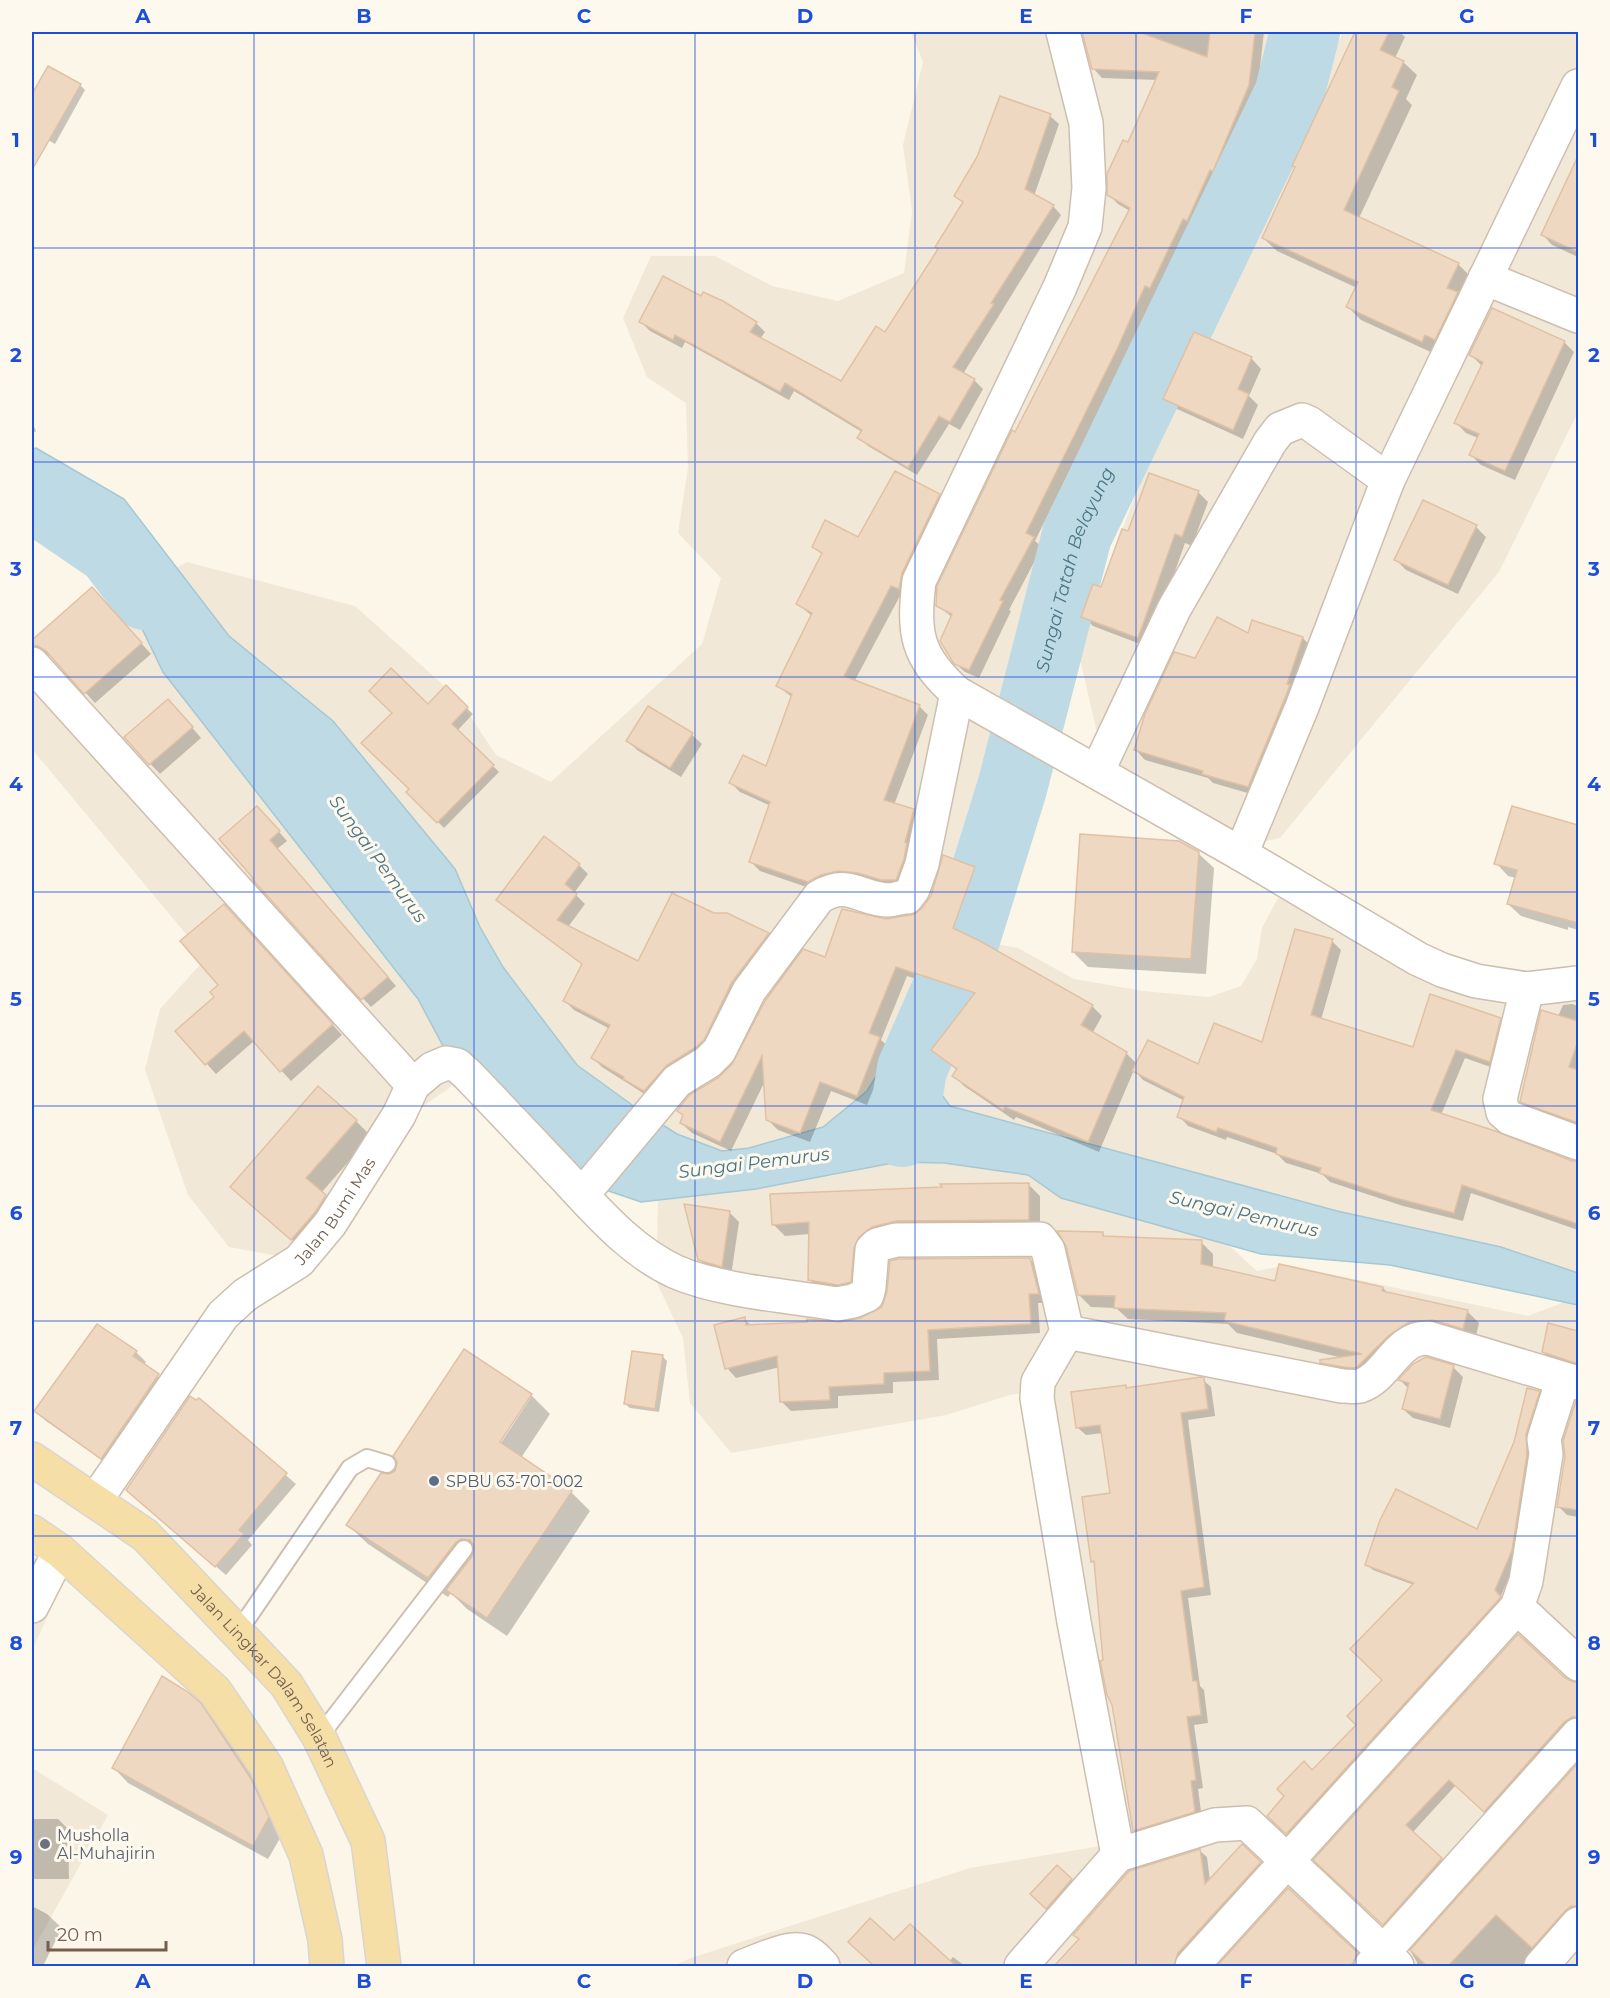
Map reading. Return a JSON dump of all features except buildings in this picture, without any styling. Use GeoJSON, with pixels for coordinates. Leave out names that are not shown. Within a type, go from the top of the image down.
{"type":"FeatureCollection","features":[{"type":"Feature","properties":{"kind":"main road","name":"Jalan Lingkar Dalam Selatan"},"geometry":{"type":"LineString","coordinates":[[32,1459],[145,1535],[286,1684],[319,1737],[368,1841],[384,1966]]}},
{"type":"Feature","properties":{"kind":"main road"},"geometry":{"type":"LineString","coordinates":[[32,1532],[60,1551],[215,1691],[266,1766],[306,1855],[326,1940],[327,1966]]}},
{"type":"Feature","properties":{"kind":"street"},"geometry":{"type":"LineString","coordinates":[[1063,32],[1086,123],[1089,188],[1084,227],[1060,287],[919,581],[916,631],[925,655],[938,676],[965,697],[1241,854],[1418,959],[1476,981],[1527,989],[1578,983]]}},
{"type":"Feature","properties":{"kind":"street"},"geometry":{"type":"LineString","coordinates":[[1241,854],[1302,707],[1388,480],[1578,86]]}},
{"type":"Feature","properties":{"kind":"street"},"geometry":{"type":"LineString","coordinates":[[1485,278],[1578,316]]}},
{"type":"Feature","properties":{"kind":"street"},"geometry":{"type":"LineString","coordinates":[[1097,772],[1174,609],[1270,442],[1280,429],[1302,420],[1309,423],[1388,480]]}},
{"type":"Feature","properties":{"kind":"street"},"geometry":{"type":"LineString","coordinates":[[32,663],[413,1085]]}},
{"type":"Feature","properties":{"kind":"street"},"geometry":{"type":"LineString","coordinates":[[965,697],[914,889],[907,897],[888,900],[841,889],[830,891],[819,897],[749,991],[719,1051],[708,1062],[677,1082],[586,1190],[632,1245],[676,1272],[728,1287],[837,1304],[867,1295],[872,1250],[877,1245],[896,1240],[1032,1237],[1040,1239],[1048,1250],[1067,1332],[1038,1382],[1037,1398],[1074,1622],[1118,1855]]}},
{"type":"Feature","properties":{"kind":"street"},"geometry":{"type":"LineString","coordinates":[[1527,989],[1500,1099],[1503,1112],[1510,1118],[1578,1143]]}},
{"type":"Feature","properties":{"kind":"street","name":"Jalan Bumi Mas"},"geometry":{"type":"LineString","coordinates":[[95,1501],[223,1315],[244,1295],[299,1261],[330,1224],[399,1115],[413,1085],[432,1069],[446,1063],[457,1065],[586,1190]]}},
{"type":"Feature","properties":{"kind":"street"},"geometry":{"type":"LineString","coordinates":[[1067,1332],[1342,1386],[1358,1387],[1370,1382],[1410,1342],[1419,1338],[1428,1338],[1571,1381],[1544,1439],[1546,1454],[1526,1581],[1517,1607],[1192,1966]]}},
{"type":"Feature","properties":{"kind":"street"},"geometry":{"type":"LineString","coordinates":[[32,1606],[60,1551]]}},
{"type":"Feature","properties":{"kind":"street"},"geometry":{"type":"LineString","coordinates":[[1517,1607],[1578,1664]]}},
{"type":"Feature","properties":{"kind":"street"},"geometry":{"type":"LineString","coordinates":[[1021,1966],[1118,1855],[1215,1825],[1247,1823],[1384,1962],[1578,1735]]}},
{"type":"Feature","properties":{"kind":"street"},"geometry":{"type":"LineString","coordinates":[[1540,1966],[1578,1924]]}},
{"type":"Feature","properties":{"kind":"street"},"geometry":{"type":"LineString","coordinates":[[744,1966],[800,1950],[814,1956],[823,1966]]}},
{"type":"Feature","properties":{"kind":"lane"},"geometry":{"type":"LineString","coordinates":[[238,1632],[350,1467],[367,1458],[387,1464]]}},
{"type":"Feature","properties":{"kind":"lane"},"geometry":{"type":"LineString","coordinates":[[319,1737],[464,1549]]}},
{"type":"Feature","properties":{"kind":"shaded area"},"geometry":{"type":"Polygon","coordinates":[[[911,32],[1293,32],[1259,124],[1223,182],[1141,358],[1072,579],[974,854],[968,894],[828,1177],[923,1153],[1149,1199],[1212,1230],[1257,1271],[1288,1265],[1528,1316],[1575,1298],[1578,1299],[1578,1966],[673,1966],[691,1958],[970,1868],[1118,1843],[1041,1389],[1010,1395],[946,1415],[731,1453],[690,1403],[683,1338],[656,1281],[659,1164],[604,1127],[538,1011],[448,1089],[395,1125],[300,1260],[229,1247],[188,1195],[145,1070],[160,1009],[206,958],[32,749],[32,647],[187,562],[355,606],[459,699],[496,755],[551,782],[702,644],[721,578],[678,533],[688,468],[686,403],[647,377],[623,318],[651,256],[715,256],[772,286],[838,301],[904,273],[912,211],[903,145],[923,62],[911,32]]]}},
{"type":"Feature","properties":{"kind":"shaded area"},"geometry":{"type":"Polygon","coordinates":[[[1343,32],[1578,32],[1578,412],[1499,572],[1280,838],[1232,849],[1107,776],[1080,659],[1085,627],[1189,354],[1257,240],[1267,209],[1343,32]]]}},
{"type":"Feature","properties":{"kind":"shaded area"},"geometry":{"type":"Polygon","coordinates":[[[1278,898],[1378,928],[1430,968],[1578,983],[1578,1282],[942,1106],[916,1085],[980,941],[1018,948],[1074,979],[1143,991],[1209,997],[1241,986],[1257,959],[1262,928],[1278,898]]]}},
{"type":"Feature","properties":{"kind":"shaded area"},"geometry":{"type":"Polygon","coordinates":[[[32,1556],[64,1579],[32,1651],[32,1556]]]}},
{"type":"Feature","properties":{"kind":"shaded area"},"geometry":{"type":"Polygon","coordinates":[[[32,1768],[108,1815],[32,1951],[32,1768]]]}},
{"type":"Feature","properties":{"kind":"water"},"geometry":{"type":"Polygon","coordinates":[[[36,448],[124,499],[229,636],[333,721],[455,869],[480,927],[503,967],[577,1065],[639,1110],[677,1134],[722,1151],[749,1148],[823,1127],[867,1091],[900,1038],[950,1106],[1337,1211],[1501,1247],[1578,1273],[1578,1305],[1390,1265],[1261,1254],[1061,1198],[1028,1175],[944,1163],[898,1162],[756,1189],[641,1202],[600,1188],[442,1044],[418,999],[163,672],[108,558],[74,524],[32,518],[32,449],[36,448]]]}},
{"type":"Feature","properties":{"kind":"waterway","name":"Sungai Tatah Belayung"},"geometry":{"type":"LineString","coordinates":[[902,1132],[912,1069],[955,971],[1012,788],[1077,535],[1289,95],[1305,32]]}},
{"type":"Feature","properties":{"kind":"waterway","name":"Sungai Pemurus"},"geometry":{"type":"LineString","coordinates":[[32,496],[111,550],[145,595]]}},
{"type":"Feature","properties":{"kind":"place","name":"SPBU 63-701-002"},"geometry":{"type":"Point","coordinates":[434,1481]}},
{"type":"Feature","properties":{"kind":"place","name":"Musholla Al-Muhajirin"},"geometry":{"type":"Point","coordinates":[45,1844]}}]}
